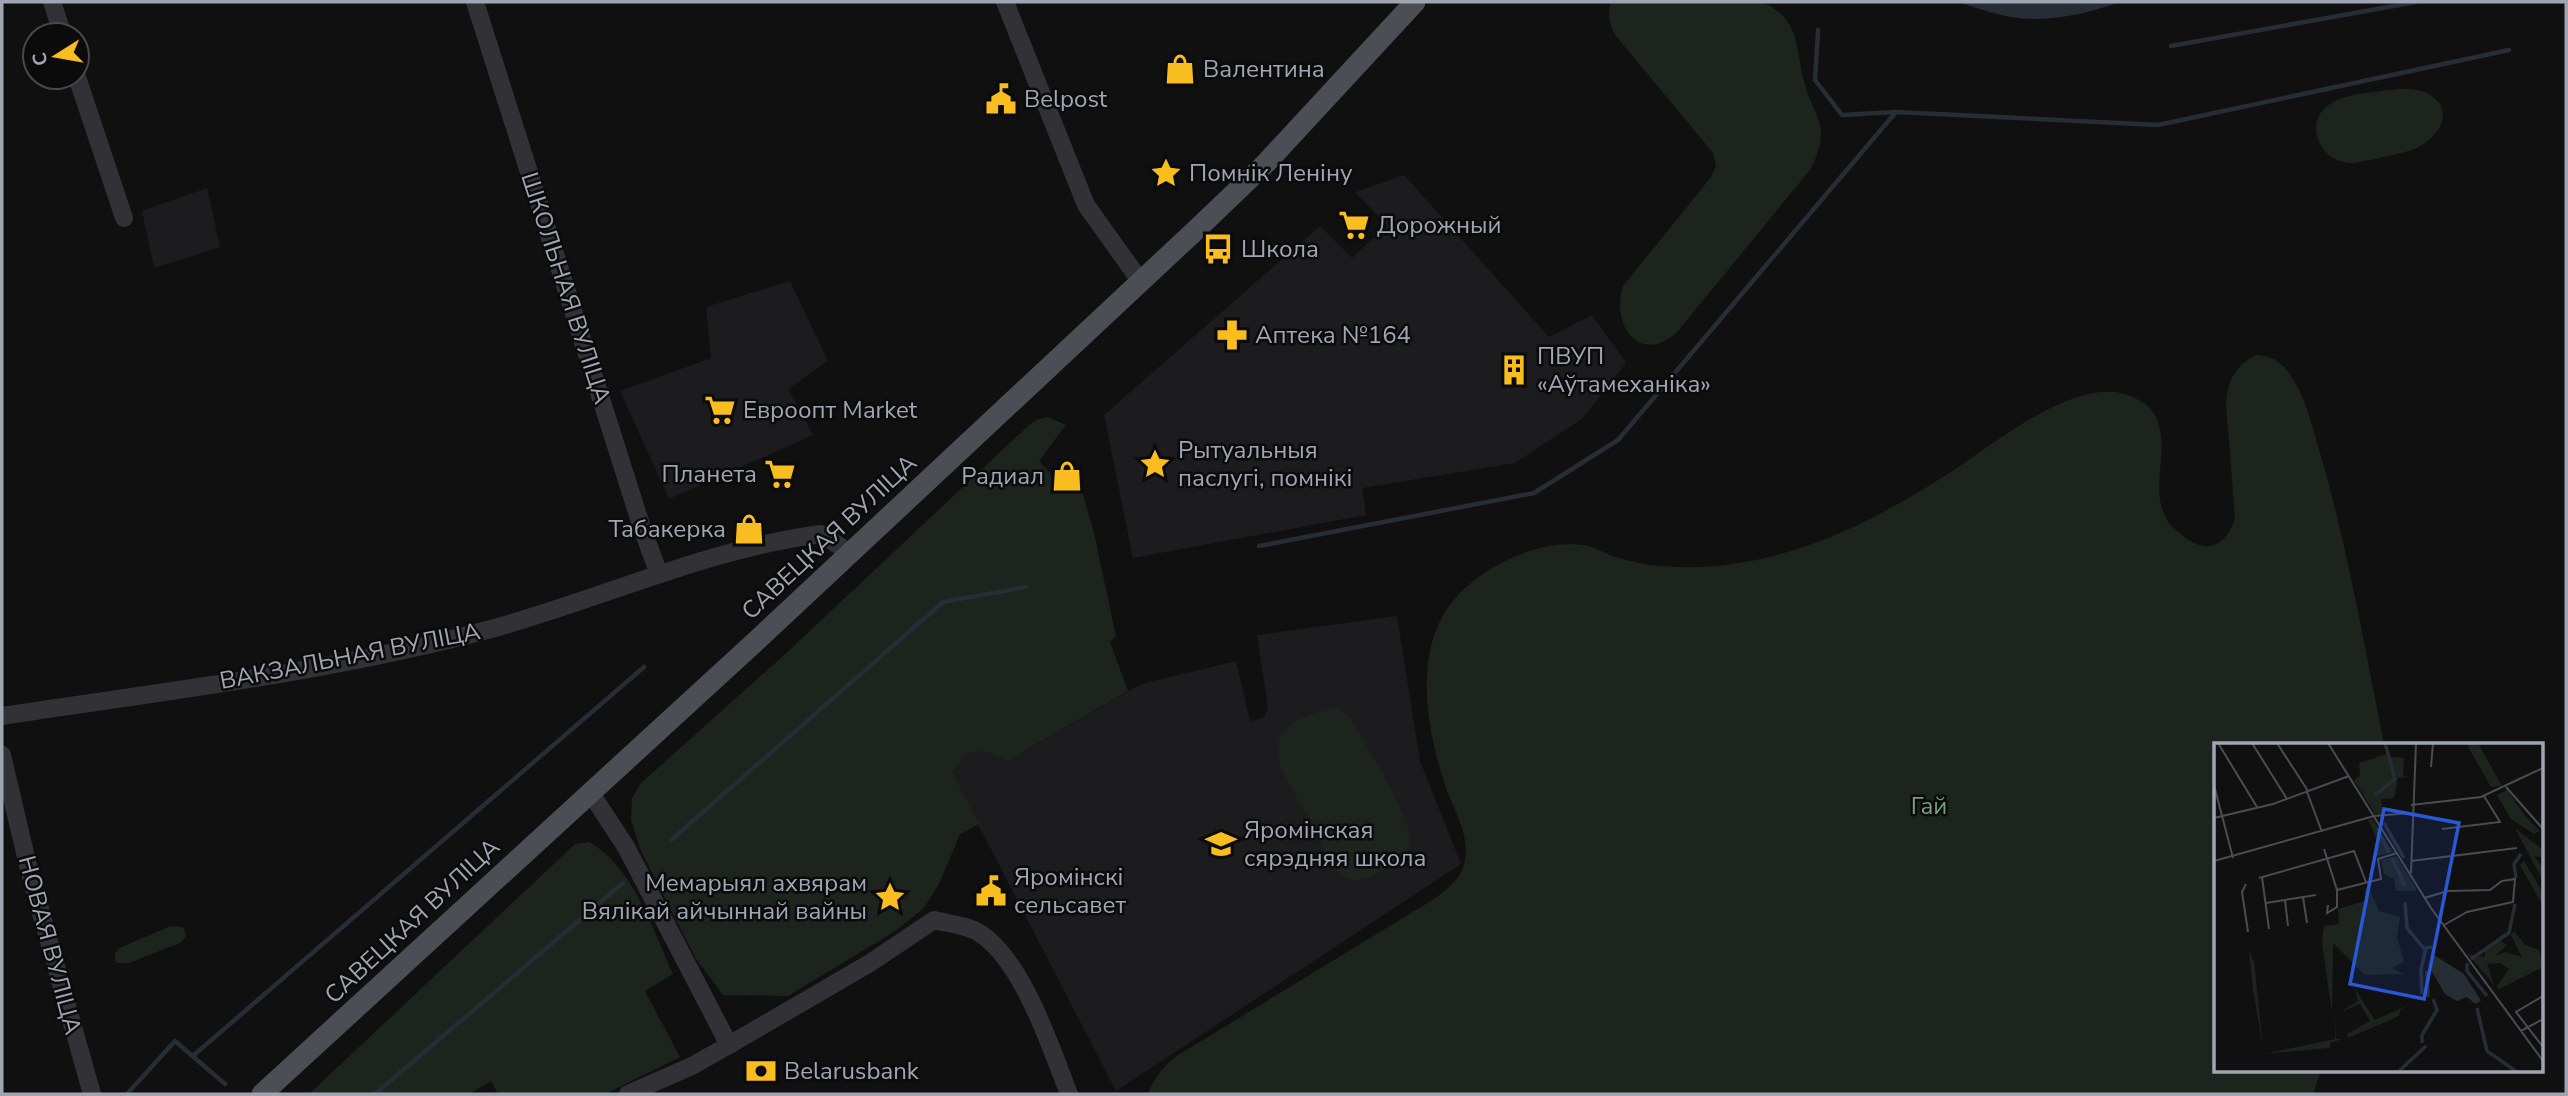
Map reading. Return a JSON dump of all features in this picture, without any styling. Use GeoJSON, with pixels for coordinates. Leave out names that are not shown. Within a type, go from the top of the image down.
{"type":"FeatureCollection","features":[{"type":"Feature","properties":{"kind":"main road","name":"САВЕЦКАЯ ВУЛІЦА"},"geometry":{"type":"LineString","coordinates":[[262,1094],[1141,282],[1266,163],[1415,2]]}},
{"type":"Feature","properties":{"kind":"street"},"geometry":{"type":"LineString","coordinates":[[52,2],[58,21]]}},
{"type":"Feature","properties":{"kind":"street","name":"ШКОЛЬНАЯ ВУЛІЦА"},"geometry":{"type":"LineString","coordinates":[[475,2],[659,574]]}},
{"type":"Feature","properties":{"kind":"street"},"geometry":{"type":"LineString","coordinates":[[1005,2],[1086,205],[1141,282]]}},
{"type":"Feature","properties":{"kind":"street"},"geometry":{"type":"LineString","coordinates":[[82,91],[124,218]]}},
{"type":"Feature","properties":{"kind":"street","name":"ВАКЗАЛЬНАЯ ВУЛІЦА"},"geometry":{"type":"LineString","coordinates":[[2,716],[353,661],[493,628],[659,574],[773,541],[821,534],[850,553]]}},
{"type":"Feature","properties":{"kind":"street","name":"НОВАЯ ВУЛІЦА"},"geometry":{"type":"LineString","coordinates":[[2,755],[30,874],[92,1094]]}},
{"type":"Feature","properties":{"kind":"street"},"geometry":{"type":"LineString","coordinates":[[590,792],[626,847],[729,1045]]}},
{"type":"Feature","properties":{"kind":"street"},"geometry":{"type":"LineString","coordinates":[[628,1094],[692,1066],[729,1045],[870,963],[934,920],[981,933],[996,946],[1026,992],[1069,1094]]}},
{"type":"Feature","properties":{"kind":"shaded area"},"geometry":{"type":"Polygon","coordinates":[[[1957,2],[2120,2],[2080,14],[2025,19],[2004,16],[1957,2]]]}},
{"type":"Feature","properties":{"kind":"shaded area"},"geometry":{"type":"Polygon","coordinates":[[[1404,175],[1549,337],[1592,315],[1626,363],[1582,419],[1515,463],[1362,488],[1366,515],[1133,558],[1104,415],[1320,226],[1352,258],[1387,225],[1355,192],[1404,175]]]}},
{"type":"Feature","properties":{"kind":"shaded area"},"geometry":{"type":"Polygon","coordinates":[[[207,188],[220,247],[154,268],[142,211],[207,188]]]}},
{"type":"Feature","properties":{"kind":"shaded area"},"geometry":{"type":"Polygon","coordinates":[[[790,281],[828,361],[788,389],[813,435],[669,499],[620,391],[711,358],[706,307],[790,281]]]}},
{"type":"Feature","properties":{"kind":"shaded area","name":"Яромінская сярэдняя школа"},"geometry":{"type":"Polygon","coordinates":[[[1397,616],[1420,761],[1461,864],[1116,1091],[951,772],[966,754],[984,751],[1007,761],[1141,684],[1236,661],[1250,721],[1264,718],[1268,708],[1257,635],[1397,616]]]}},
{"type":"Feature","properties":{"kind":"green space"},"geometry":{"type":"Polygon","coordinates":[[[1611,2],[1762,2],[1785,18],[1791,28],[1806,88],[1821,128],[1819,148],[1810,170],[1678,331],[1664,341],[1652,345],[1641,343],[1632,337],[1625,327],[1620,301],[1623,286],[1711,177],[1716,166],[1713,153],[1616,36],[1609,19],[1611,2]]]}},
{"type":"Feature","properties":{"kind":"green space"},"geometry":{"type":"Polygon","coordinates":[[[2397,89],[2425,92],[2437,100],[2443,114],[2442,121],[2440,128],[2429,140],[2408,151],[2348,163],[2337,160],[2321,146],[2316,126],[2325,108],[2349,96],[2397,89]]]}},
{"type":"Feature","properties":{"kind":"green space","name":"Гай"},"geometry":{"type":"Polygon","coordinates":[[[2256,355],[2278,361],[2297,387],[2307,410],[2340,527],[2384,743],[2214,743],[2214,1072],[2320,1072],[2313,1094],[1148,1094],[1159,1074],[1175,1057],[1434,899],[1458,878],[1465,860],[1465,841],[1438,761],[1428,709],[1427,682],[1435,632],[1447,609],[1477,578],[1522,554],[1556,545],[1589,546],[1638,563],[1677,567],[1716,566],[1782,554],[1813,544],[1874,517],[2043,412],[2092,393],[2114,392],[2142,402],[2157,420],[2162,444],[2159,492],[2168,522],[2199,545],[2214,545],[2226,536],[2235,518],[2226,404],[2228,388],[2242,364],[2256,355]]]}},
{"type":"Feature","properties":{"kind":"green space"},"geometry":{"type":"Polygon","coordinates":[[[1048,417],[1066,425],[1039,461],[1067,491],[1079,480],[1094,533],[1116,636],[1110,642],[1128,691],[1007,761],[984,751],[966,754],[952,772],[979,824],[960,834],[939,884],[924,908],[894,932],[788,996],[723,995],[696,959],[641,851],[631,820],[632,798],[641,783],[782,657],[1029,425],[1048,417]]]}},
{"type":"Feature","properties":{"kind":"green space"},"geometry":{"type":"Polygon","coordinates":[[[1329,708],[1340,709],[1349,717],[1388,782],[1410,836],[1409,848],[1401,859],[1362,880],[1352,880],[1336,871],[1281,768],[1278,754],[1279,742],[1287,727],[1295,721],[1329,708]]]}},
{"type":"Feature","properties":{"kind":"green space"},"geometry":{"type":"Polygon","coordinates":[[[589,842],[618,867],[630,883],[673,974],[645,991],[680,1057],[605,1094],[498,1094],[491,1081],[469,1094],[309,1094],[575,844],[589,842]]]}},
{"type":"Feature","properties":{"kind":"green space"},"geometry":{"type":"Polygon","coordinates":[[[171,926],[185,930],[186,937],[180,943],[129,963],[115,961],[115,953],[119,948],[171,926]]]}},
{"type":"Feature","properties":{"kind":"waterway"},"geometry":{"type":"LineString","coordinates":[[2171,46],[2416,2]]}},
{"type":"Feature","properties":{"kind":"waterway"},"geometry":{"type":"LineString","coordinates":[[1818,30],[1815,80],[1842,115],[1896,112],[2158,125],[2509,50]]}},
{"type":"Feature","properties":{"kind":"waterway"},"geometry":{"type":"LineString","coordinates":[[1259,546],[1534,493],[1618,440],[1896,112]]}},
{"type":"Feature","properties":{"kind":"waterway"},"geometry":{"type":"LineString","coordinates":[[671,840],[943,602],[1026,587]]}},
{"type":"Feature","properties":{"kind":"waterway"},"geometry":{"type":"LineString","coordinates":[[194,1055],[644,667]]}},
{"type":"Feature","properties":{"kind":"waterway"},"geometry":{"type":"LineString","coordinates":[[375,1094],[623,883]]}},
{"type":"Feature","properties":{"kind":"waterway"},"geometry":{"type":"LineString","coordinates":[[127,1094],[175,1041],[225,1084]]}},
{"type":"Feature","properties":{"kind":"place","name":"Валентина"},"geometry":{"type":"Point","coordinates":[1180,69]}},
{"type":"Feature","properties":{"kind":"place","name":"Belpost"},"geometry":{"type":"Point","coordinates":[1001,99]}},
{"type":"Feature","properties":{"kind":"place","name":"Помнік Леніну"},"geometry":{"type":"Point","coordinates":[1166,173]}},
{"type":"Feature","properties":{"kind":"place","name":"Дорожный"},"geometry":{"type":"Point","coordinates":[1354,225]}},
{"type":"Feature","properties":{"kind":"place","name":"Школа"},"geometry":{"type":"Point","coordinates":[1218,249]}},
{"type":"Feature","properties":{"kind":"place","name":"Аптека №164"},"geometry":{"type":"Point","coordinates":[1232,335]}},
{"type":"Feature","properties":{"kind":"place","name":"ПВУП «Аўтамеханіка»"},"geometry":{"type":"Point","coordinates":[1514,370]}},
{"type":"Feature","properties":{"kind":"place","name":"Евроопт Market"},"geometry":{"type":"Point","coordinates":[720,410]}},
{"type":"Feature","properties":{"kind":"place","name":"Рытуальныя паслугі, помнікі"},"geometry":{"type":"Point","coordinates":[1155,464]}},
{"type":"Feature","properties":{"kind":"place","name":"Планета"},"geometry":{"type":"Point","coordinates":[780,474]}},
{"type":"Feature","properties":{"kind":"place","name":"Радиал"},"geometry":{"type":"Point","coordinates":[1067,476]}},
{"type":"Feature","properties":{"kind":"place","name":"Табакерка"},"geometry":{"type":"Point","coordinates":[749,529]}},
{"type":"Feature","properties":{"kind":"place","name":"Яромінская сярэдняя школа"},"geometry":{"type":"Point","coordinates":[1221,844]}},
{"type":"Feature","properties":{"kind":"place","name":"Яромінскі сельсавет"},"geometry":{"type":"Point","coordinates":[991,891]}},
{"type":"Feature","properties":{"kind":"place","name":"Мемарыял ахвярам Вялікай айчыннай вайны"},"geometry":{"type":"Point","coordinates":[890,897]}},
{"type":"Feature","properties":{"kind":"place","name":"Belarusbank"},"geometry":{"type":"Point","coordinates":[761,1071]}}]}
